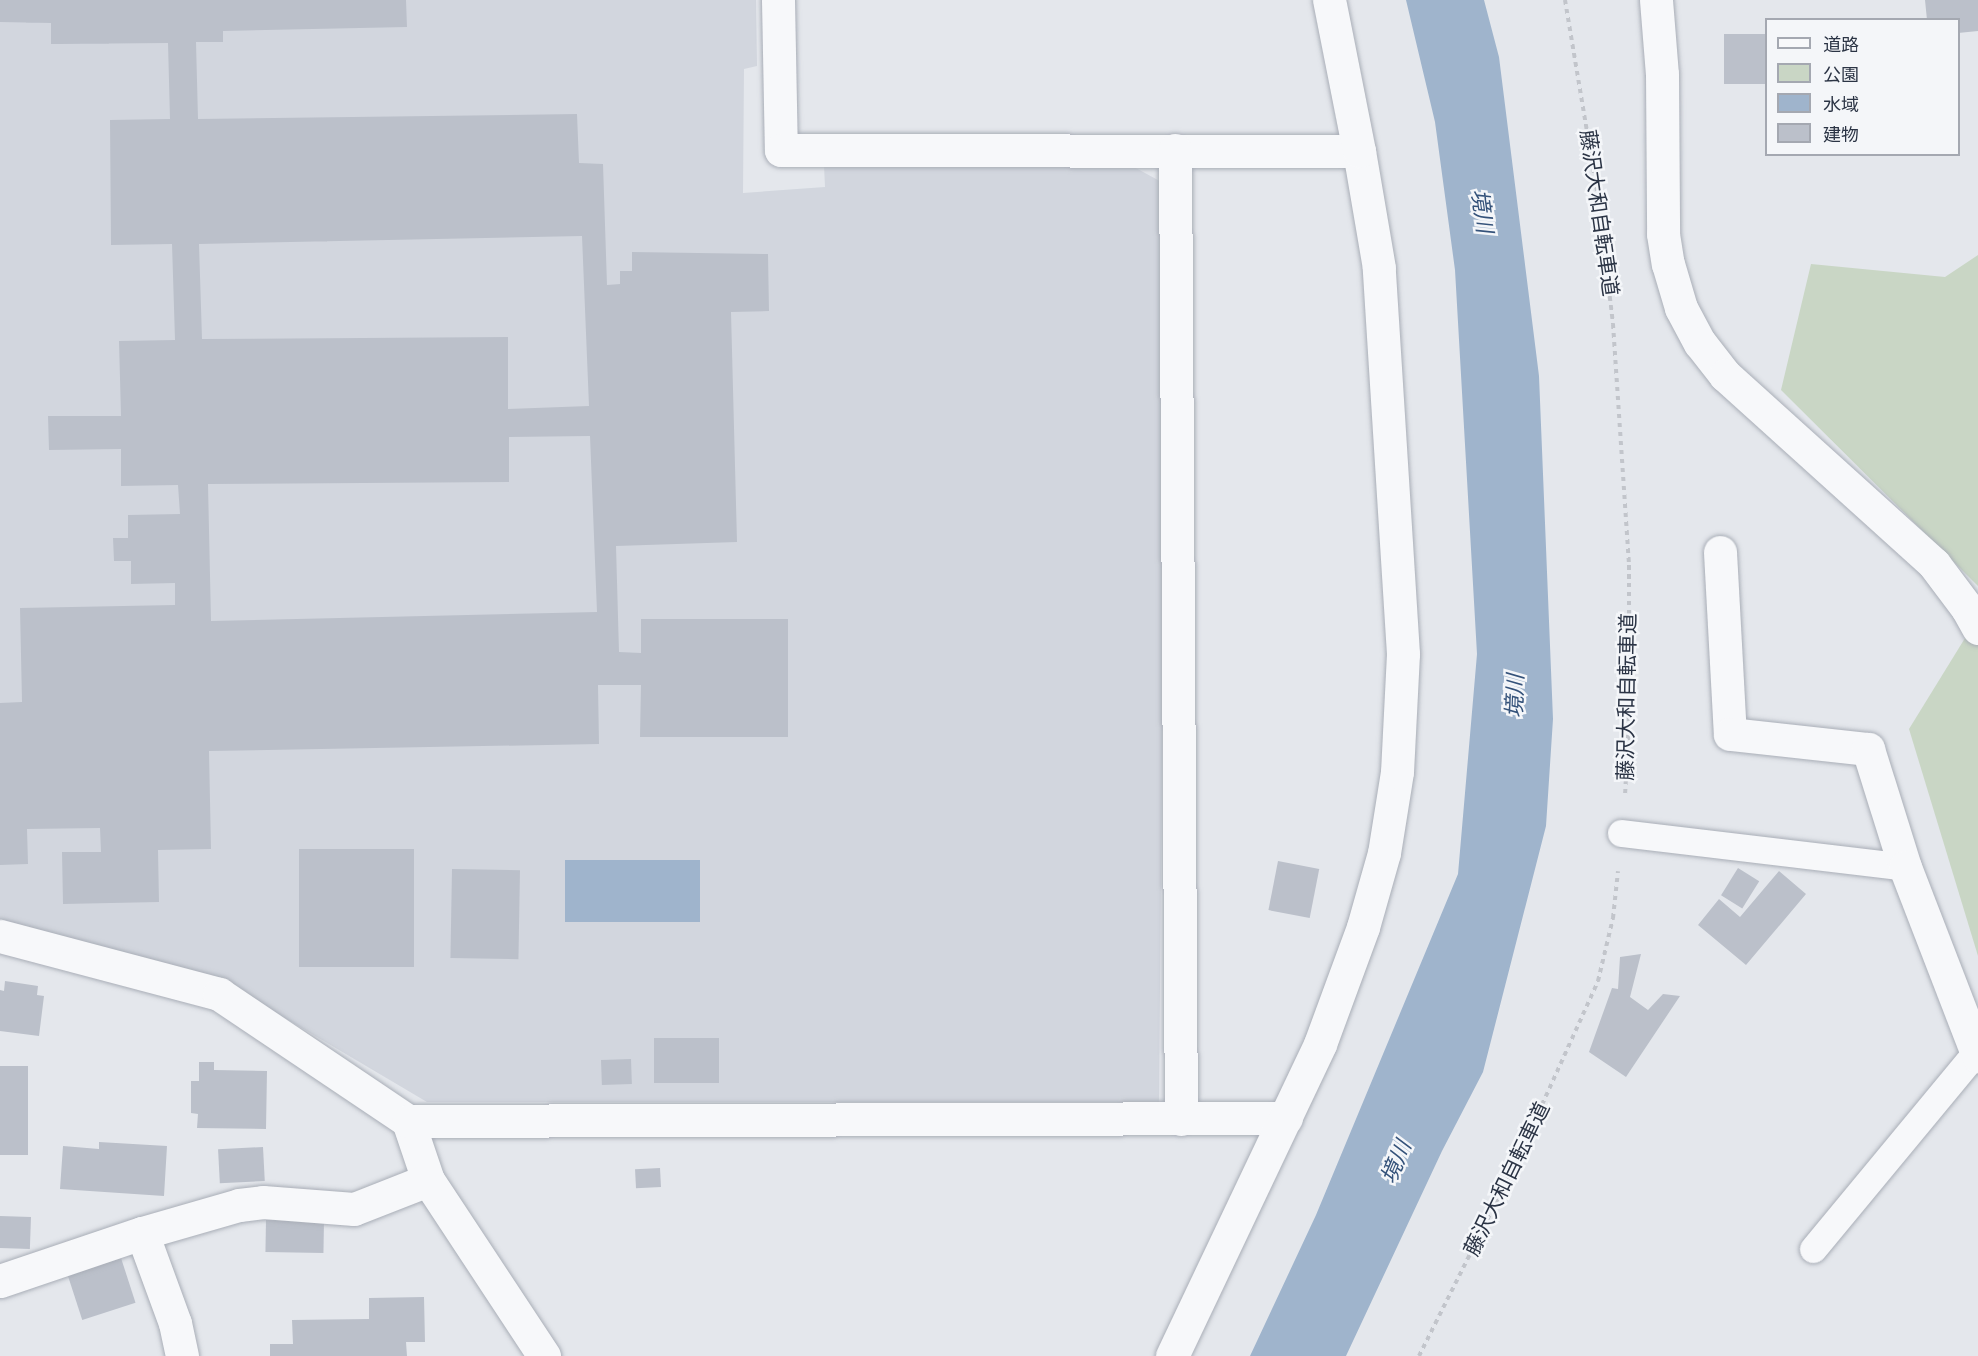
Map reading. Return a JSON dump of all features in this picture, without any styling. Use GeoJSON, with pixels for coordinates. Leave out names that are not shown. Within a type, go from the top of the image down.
{"type":"FeatureCollection","features":[{"type":"Feature","properties":{"kind":"street"},"geometry":{"type":"LineString","coordinates":[[778,0],[781,150],[1359,151]]}},
{"type":"Feature","properties":{"kind":"street"},"geometry":{"type":"LineString","coordinates":[[1173,1356],[1320,1044],[1363,927],[1384,853],[1397,772],[1403,654],[1379,268],[1329,0]]}},
{"type":"Feature","properties":{"kind":"street"},"geometry":{"type":"LineString","coordinates":[[1656,0],[1662,74],[1663,234],[1668,264],[1681,308],[1700,343],[1725,375],[1934,564],[1968,608],[1978,628]]}},
{"type":"Feature","properties":{"kind":"street"},"geometry":{"type":"LineString","coordinates":[[1175,150],[1181,1119]]}},
{"type":"Feature","properties":{"kind":"street"},"geometry":{"type":"LineString","coordinates":[[1720,552],[1730,734],[1868,749],[1905,867],[1977,1054]]}},
{"type":"Feature","properties":{"kind":"street"},"geometry":{"type":"LineString","coordinates":[[0,936],[219,994],[408,1121],[1286,1118]]}},
{"type":"Feature","properties":{"kind":"street"},"geometry":{"type":"LineString","coordinates":[[408,1121],[428,1180],[544,1356]]}},
{"type":"Feature","properties":{"kind":"street"},"geometry":{"type":"LineString","coordinates":[[0,1281],[142,1233],[239,1205],[262,1202],[354,1209],[428,1180]]}},
{"type":"Feature","properties":{"kind":"street"},"geometry":{"type":"LineString","coordinates":[[142,1233],[176,1323],[182,1356]]}},
{"type":"Feature","properties":{"kind":"lane"},"geometry":{"type":"LineString","coordinates":[[1622,833],[1905,867]]}},
{"type":"Feature","properties":{"kind":"lane"},"geometry":{"type":"LineString","coordinates":[[1813,1249],[1977,1054]]}},
{"type":"Feature","properties":{"kind":"path","name":"藤沢大和自転車道"},"geometry":{"type":"LineString","coordinates":[[1419,1356],[1521,1152],[1598,981],[1613,918],[1622,833],[1629,717],[1629,565],[1613,324],[1596,187],[1566,0]]}},
{"type":"Feature","properties":{"kind":"shaded area"},"geometry":{"type":"Polygon","coordinates":[[[0,0],[756,0],[757,66],[744,69],[743,193],[825,187],[824,166],[1134,167],[1167,185],[1159,1102],[427,1102],[219,979],[0,919],[0,0]]]}},
{"type":"Feature","properties":{"kind":"green space"},"geometry":{"type":"Polygon","coordinates":[[[1978,255],[1978,586],[1781,390],[1811,264],[1945,277],[1978,255]]]}},
{"type":"Feature","properties":{"kind":"green space"},"geometry":{"type":"Polygon","coordinates":[[[1978,617],[1978,956],[1909,729],[1978,617]]]}},
{"type":"Feature","properties":{"kind":"water","name":"境川"},"geometry":{"type":"Polygon","coordinates":[[[1406,0],[1484,0],[1499,57],[1539,376],[1553,719],[1546,826],[1483,1072],[1442,1151],[1346,1356],[1250,1356],[1316,1215],[1458,874],[1477,654],[1455,270],[1435,122],[1406,0]]]}},
{"type":"Feature","properties":{"kind":"water"},"geometry":{"type":"Polygon","coordinates":[[[565,860],[700,860],[700,922],[565,922],[565,860]]]}},
{"type":"Feature","properties":{"kind":"building"},"geometry":{"type":"Polygon","coordinates":[[[0,0],[406,0],[407,27],[223,31],[223,42],[196,42],[198,119],[577,114],[579,163],[603,164],[607,285],[620,284],[620,271],[632,271],[632,252],[768,254],[769,311],[731,312],[737,542],[616,546],[619,652],[641,653],[641,619],[788,619],[788,737],[640,737],[641,685],[598,685],[599,744],[209,751],[211,849],[158,850],[159,902],[63,904],[62,852],[101,852],[100,828],[27,829],[28,864],[0,865],[0,703],[22,702],[20,608],[175,605],[175,583],[131,584],[131,561],[114,561],[113,538],[128,538],[128,515],[180,514],[178,485],[121,486],[121,449],[49,450],[48,416],[121,416],[119,341],[175,340],[172,244],[111,245],[110,120],[170,119],[168,43],[51,44],[51,23],[0,22],[0,0]],[[582,236],[199,244],[202,339],[508,337],[508,409],[589,406],[582,236]],[[590,436],[509,437],[509,482],[208,484],[211,621],[597,612],[590,436]]]}},
{"type":"Feature","properties":{"kind":"building"},"geometry":{"type":"Polygon","coordinates":[[[1925,0],[1978,0],[1978,31],[1960,33],[1960,18],[1927,18],[1925,0]]]}},
{"type":"Feature","properties":{"kind":"building"},"geometry":{"type":"Polygon","coordinates":[[[1724,34],[1765,34],[1765,84],[1724,84],[1724,34]]]}},
{"type":"Feature","properties":{"kind":"building"},"geometry":{"type":"Polygon","coordinates":[[[299,849],[414,849],[414,967],[299,967],[299,849]]]}},
{"type":"Feature","properties":{"kind":"building"},"geometry":{"type":"Polygon","coordinates":[[[1278,861],[1319,869],[1310,918],[1268,910],[1278,861]]]}},
{"type":"Feature","properties":{"kind":"building"},"geometry":{"type":"Polygon","coordinates":[[[1738,868],[1759,881],[1742,908],[1721,895],[1738,868]]]}},
{"type":"Feature","properties":{"kind":"building"},"geometry":{"type":"Polygon","coordinates":[[[452,869],[520,870],[518,959],[450,958],[452,869]]]}},
{"type":"Feature","properties":{"kind":"building"},"geometry":{"type":"Polygon","coordinates":[[[1779,871],[1806,894],[1746,965],[1698,925],[1719,899],[1740,917],[1779,871]]]}},
{"type":"Feature","properties":{"kind":"building"},"geometry":{"type":"Polygon","coordinates":[[[1641,954],[1630,997],[1648,1010],[1663,994],[1680,996],[1626,1077],[1589,1052],[1612,988],[1618,989],[1620,957],[1641,954]]]}},
{"type":"Feature","properties":{"kind":"building"},"geometry":{"type":"Polygon","coordinates":[[[5,981],[38,986],[37,995],[44,996],[39,1036],[0,1031],[0,990],[4,991],[5,981]]]}},
{"type":"Feature","properties":{"kind":"building"},"geometry":{"type":"Polygon","coordinates":[[[654,1038],[719,1038],[719,1083],[654,1083],[654,1038]]]}},
{"type":"Feature","properties":{"kind":"building"},"geometry":{"type":"Polygon","coordinates":[[[631,1059],[632,1084],[602,1085],[601,1060],[631,1059]]]}},
{"type":"Feature","properties":{"kind":"building"},"geometry":{"type":"Polygon","coordinates":[[[199,1062],[214,1062],[214,1070],[267,1071],[266,1129],[197,1128],[198,1114],[191,1113],[191,1081],[199,1081],[199,1062]]]}},
{"type":"Feature","properties":{"kind":"building"},"geometry":{"type":"Polygon","coordinates":[[[0,1066],[28,1066],[28,1155],[0,1155],[0,1066]]]}},
{"type":"Feature","properties":{"kind":"building"},"geometry":{"type":"Polygon","coordinates":[[[99,1142],[167,1146],[164,1196],[60,1189],[63,1146],[99,1149],[99,1142]]]}},
{"type":"Feature","properties":{"kind":"building"},"geometry":{"type":"Polygon","coordinates":[[[263,1147],[265,1181],[220,1183],[218,1149],[263,1147]]]}},
{"type":"Feature","properties":{"kind":"building"},"geometry":{"type":"Polygon","coordinates":[[[660,1168],[661,1187],[636,1188],[635,1169],[660,1168]]]}},
{"type":"Feature","properties":{"kind":"building"},"geometry":{"type":"Polygon","coordinates":[[[0,1216],[31,1217],[30,1249],[0,1248],[0,1216]]]}},
{"type":"Feature","properties":{"kind":"building"},"geometry":{"type":"Polygon","coordinates":[[[266,1220],[324,1221],[323,1253],[265,1252],[266,1220]]]}},
{"type":"Feature","properties":{"kind":"building"},"geometry":{"type":"Polygon","coordinates":[[[121,1258],[136,1303],[82,1320],[68,1275],[121,1258]]]}},
{"type":"Feature","properties":{"kind":"building"},"geometry":{"type":"Polygon","coordinates":[[[424,1297],[425,1342],[406,1342],[407,1356],[270,1356],[270,1344],[293,1344],[292,1320],[369,1319],[369,1298],[424,1297]]]}}]}
